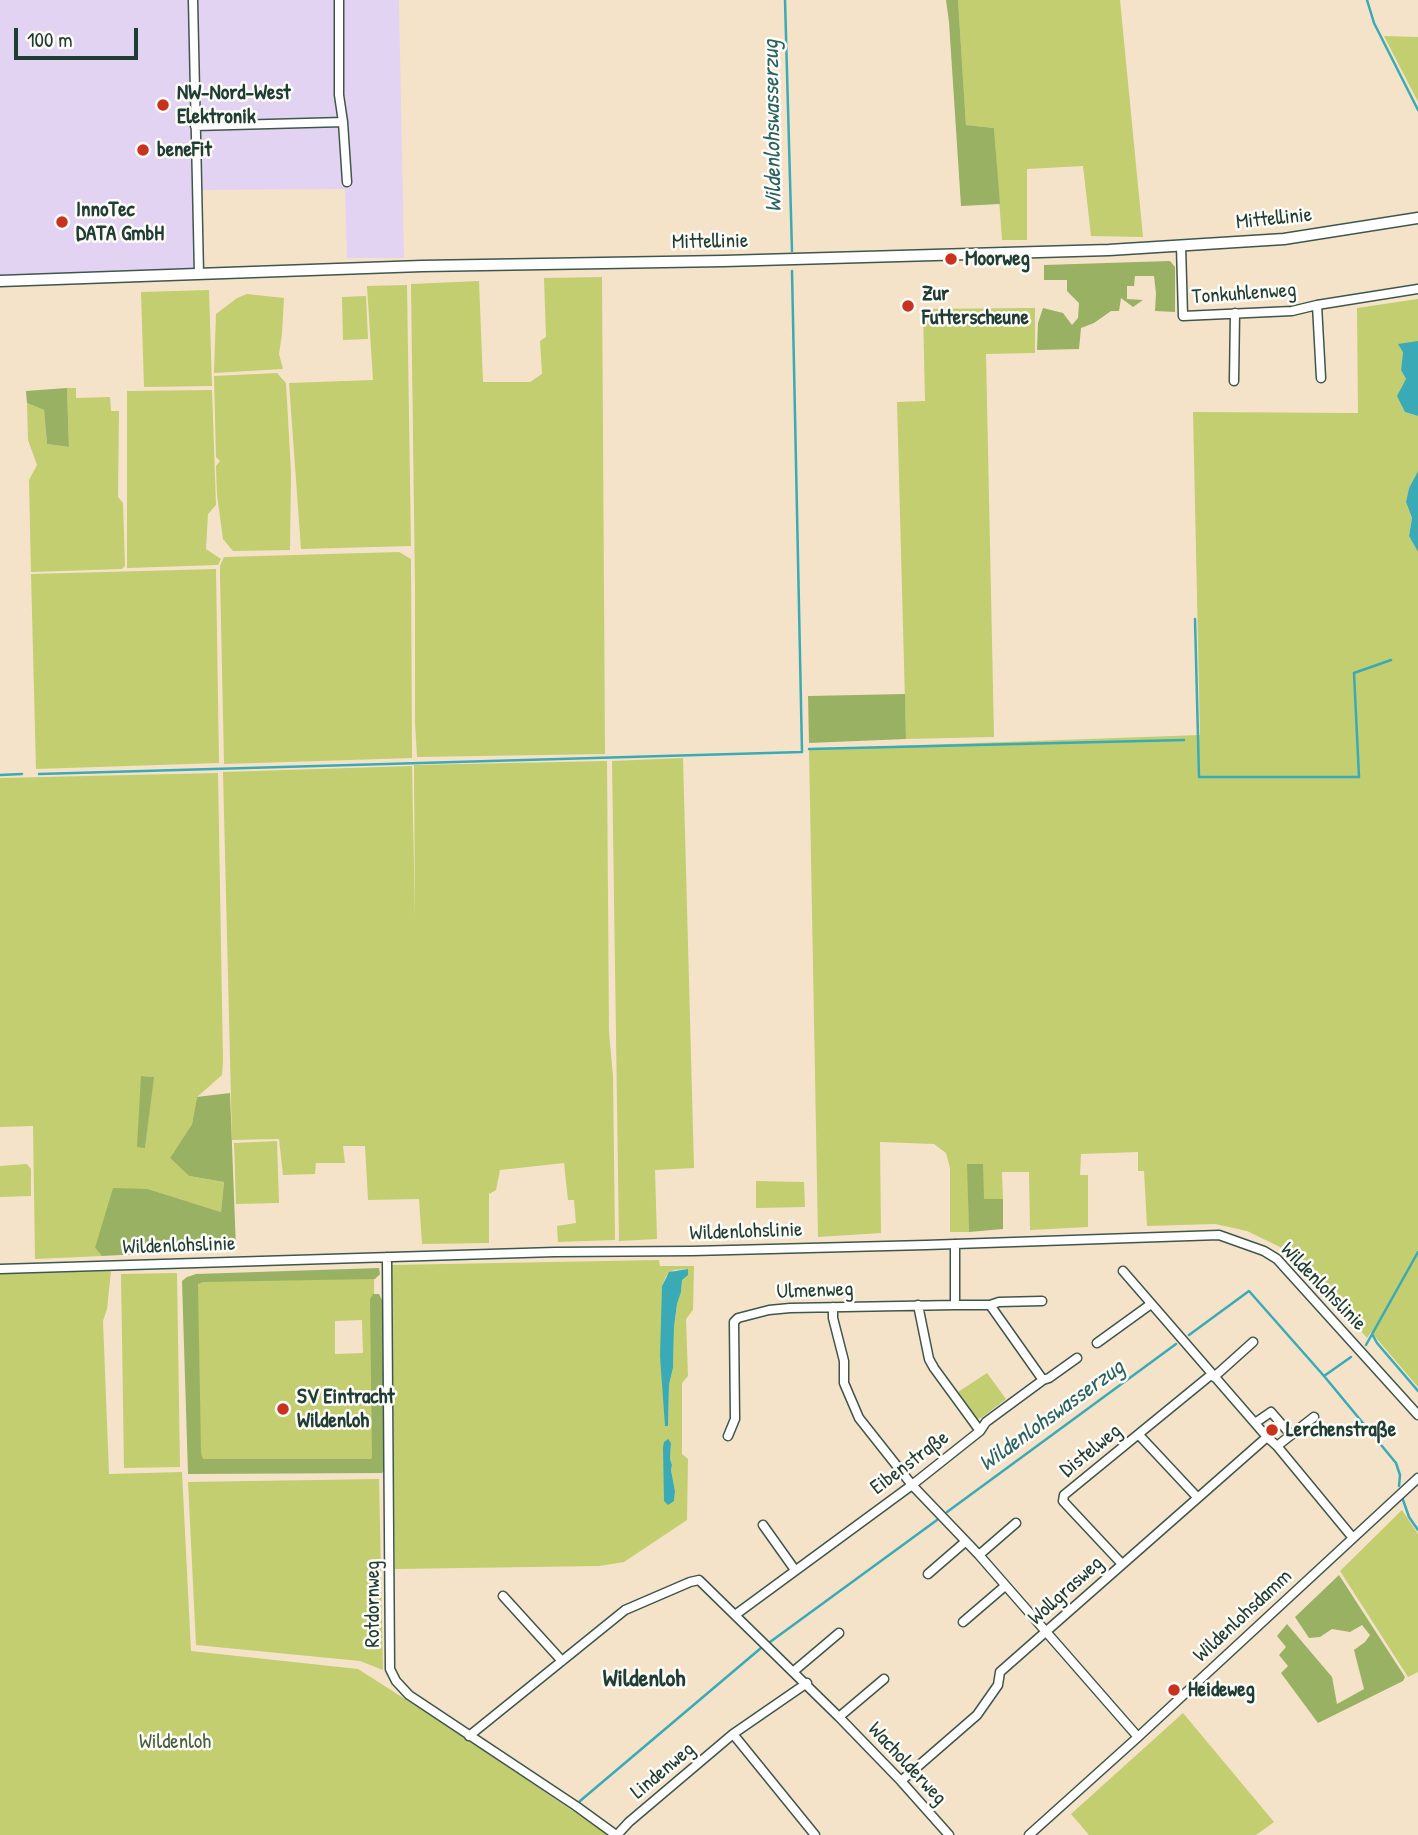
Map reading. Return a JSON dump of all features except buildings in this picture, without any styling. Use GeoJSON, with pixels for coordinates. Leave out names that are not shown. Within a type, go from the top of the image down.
{"type":"FeatureCollection","features":[{"type":"Feature","properties":{"kind":"street"},"geometry":{"type":"LineString","coordinates":[[193,0],[199,274]]}},
{"type":"Feature","properties":{"kind":"street"},"geometry":{"type":"LineString","coordinates":[[339,0],[339,95],[347,182]]}},
{"type":"Feature","properties":{"kind":"street"},"geometry":{"type":"LineString","coordinates":[[195,125],[343,122]]}},
{"type":"Feature","properties":{"kind":"street","name":"Mittellinie"},"geometry":{"type":"LineString","coordinates":[[0,281],[422,266],[942,256],[1181,246],[1283,239],[1418,218]]}},
{"type":"Feature","properties":{"kind":"street","name":"Tonkuhlenweg"},"geometry":{"type":"LineString","coordinates":[[1181,246],[1183,316],[1292,312],[1317,305],[1418,289]]}},
{"type":"Feature","properties":{"kind":"street"},"geometry":{"type":"LineString","coordinates":[[1317,305],[1321,379]]}},
{"type":"Feature","properties":{"kind":"street"},"geometry":{"type":"LineString","coordinates":[[1234,381],[1235,313]]}},
{"type":"Feature","properties":{"kind":"street","name":"Wildenlohslinie"},"geometry":{"type":"LineString","coordinates":[[0,1269],[1219,1235],[1264,1251],[1277,1259],[1418,1415]]}},
{"type":"Feature","properties":{"kind":"street"},"geometry":{"type":"LineString","coordinates":[[955,1244],[955,1305],[1042,1301]]}},
{"type":"Feature","properties":{"kind":"street","name":"Rotdornweg"},"geometry":{"type":"LineString","coordinates":[[387,1258],[390,1669],[396,1681],[409,1695],[616,1835]]}},
{"type":"Feature","properties":{"kind":"street"},"geometry":{"type":"LineString","coordinates":[[1124,1271],[1277,1446],[1353,1538]]}},
{"type":"Feature","properties":{"kind":"street"},"geometry":{"type":"LineString","coordinates":[[1097,1343],[1151,1304]]}},
{"type":"Feature","properties":{"kind":"street","name":"Ulmenweg"},"geometry":{"type":"LineString","coordinates":[[728,1436],[735,1419],[734,1322],[738,1318],[769,1310],[955,1305]]}},
{"type":"Feature","properties":{"kind":"street"},"geometry":{"type":"LineString","coordinates":[[990,1305],[1043,1380]]}},
{"type":"Feature","properties":{"kind":"street"},"geometry":{"type":"LineString","coordinates":[[918,1306],[929,1359],[980,1432]]}},
{"type":"Feature","properties":{"kind":"street"},"geometry":{"type":"LineString","coordinates":[[833,1307],[833,1318],[844,1361],[844,1383],[859,1418],[912,1485],[979,1555],[1138,1737]]}},
{"type":"Feature","properties":{"kind":"street"},"geometry":{"type":"LineString","coordinates":[[1213,1375],[1254,1342]]}},
{"type":"Feature","properties":{"kind":"street","name":"Eibenstraße"},"geometry":{"type":"LineString","coordinates":[[736,1615],[912,1485],[980,1432],[986,1422],[1077,1358]]}},
{"type":"Feature","properties":{"kind":"street","name":"Distelweg"},"geometry":{"type":"LineString","coordinates":[[1122,1564],[1063,1501],[1064,1495],[1213,1375]]}},
{"type":"Feature","properties":{"kind":"street"},"geometry":{"type":"LineString","coordinates":[[1255,1423],[1271,1412],[1290,1435]]}},
{"type":"Feature","properties":{"kind":"street"},"geometry":{"type":"LineString","coordinates":[[1277,1446],[1314,1417]]}},
{"type":"Feature","properties":{"kind":"street"},"geometry":{"type":"LineString","coordinates":[[1139,1434],[1197,1497]]}},
{"type":"Feature","properties":{"kind":"street","name":"Wollgrasweg"},"geometry":{"type":"LineString","coordinates":[[901,1781],[977,1715],[998,1685],[1000,1672],[1267,1437]]}},
{"type":"Feature","properties":{"kind":"street","name":"Wildenlohsdamm"},"geometry":{"type":"LineString","coordinates":[[1029,1835],[1418,1478]]}},
{"type":"Feature","properties":{"kind":"street"},"geometry":{"type":"LineString","coordinates":[[979,1555],[1016,1523]]}},
{"type":"Feature","properties":{"kind":"street"},"geometry":{"type":"LineString","coordinates":[[763,1525],[795,1570]]}},
{"type":"Feature","properties":{"kind":"street"},"geometry":{"type":"LineString","coordinates":[[928,1574],[965,1542]]}},
{"type":"Feature","properties":{"kind":"street","name":"Wacholderweg"},"geometry":{"type":"LineString","coordinates":[[469,1736],[625,1610],[699,1580],[807,1684],[949,1835]]}},
{"type":"Feature","properties":{"kind":"street"},"geometry":{"type":"LineString","coordinates":[[963,1622],[1005,1586]]}},
{"type":"Feature","properties":{"kind":"street"},"geometry":{"type":"LineString","coordinates":[[503,1596],[562,1661]]}},
{"type":"Feature","properties":{"kind":"street"},"geometry":{"type":"LineString","coordinates":[[794,1671],[839,1633]]}},
{"type":"Feature","properties":{"kind":"street","name":"Wacholderweg"},"geometry":{"type":"LineString","coordinates":[[839,1717],[884,1679]]}},
{"type":"Feature","properties":{"kind":"street","name":"Lindenweg"},"geometry":{"type":"LineString","coordinates":[[616,1835],[733,1734],[807,1684]]}},
{"type":"Feature","properties":{"kind":"street"},"geometry":{"type":"LineString","coordinates":[[733,1734],[815,1835]]}},
{"type":"Feature","properties":{"kind":"shaded area"},"geometry":{"type":"Polygon","coordinates":[[[0,0],[399,0],[404,258],[347,258],[345,189],[198,190],[199,274],[0,281],[0,0]]]}},
{"type":"Feature","properties":{"kind":"green space"},"geometry":{"type":"Polygon","coordinates":[[[946,0],[958,0],[966,125],[994,128],[1000,204],[961,206],[946,0]]]}},
{"type":"Feature","properties":{"kind":"green space"},"geometry":{"type":"Polygon","coordinates":[[[958,0],[1120,0],[1143,237],[1091,236],[1083,166],[1027,169],[1027,240],[1002,240],[994,128],[966,125],[958,0]]]}},
{"type":"Feature","properties":{"kind":"green space"},"geometry":{"type":"Polygon","coordinates":[[[1384,36],[1418,37],[1418,102],[1416,98],[1384,36]]]}},
{"type":"Feature","properties":{"kind":"green space"},"geometry":{"type":"Polygon","coordinates":[[[1170,261],[1175,267],[1175,312],[1155,311],[1154,276],[1135,276],[1134,286],[1127,286],[1127,299],[1143,300],[1133,307],[1121,298],[1119,311],[1111,311],[1081,328],[1079,349],[1037,350],[1038,323],[1043,308],[1063,313],[1072,325],[1078,318],[1079,303],[1067,291],[1067,280],[1044,280],[1044,265],[1170,261]]]}},
{"type":"Feature","properties":{"kind":"green space"},"geometry":{"type":"Polygon","coordinates":[[[602,277],[605,754],[417,757],[411,284],[479,281],[483,382],[530,382],[542,374],[540,341],[546,337],[544,278],[602,277]]]}},
{"type":"Feature","properties":{"kind":"green space"},"geometry":{"type":"Polygon","coordinates":[[[407,285],[411,546],[301,549],[289,383],[373,380],[367,286],[407,285]]]}},
{"type":"Feature","properties":{"kind":"green space"},"geometry":{"type":"Polygon","coordinates":[[[209,290],[212,386],[144,387],[141,292],[209,290]]]}},
{"type":"Feature","properties":{"kind":"green space"},"geometry":{"type":"Polygon","coordinates":[[[247,294],[284,298],[279,354],[283,369],[214,373],[216,314],[247,294]]]}},
{"type":"Feature","properties":{"kind":"green space"},"geometry":{"type":"Polygon","coordinates":[[[366,296],[368,339],[343,340],[342,297],[366,296]]]}},
{"type":"Feature","properties":{"kind":"green space"},"geometry":{"type":"Polygon","coordinates":[[[1418,299],[1418,341],[1403,352],[1401,370],[1406,379],[1405,412],[1418,416],[1418,471],[1409,488],[1406,502],[1412,518],[1409,536],[1418,552],[1418,1387],[1371,1332],[1367,1338],[1280,1247],[1247,1231],[1215,1224],[1147,1226],[1144,1171],[1138,1171],[1138,1152],[1081,1154],[1080,1175],[1088,1175],[1088,1227],[1030,1230],[1029,1172],[1002,1172],[1003,1199],[984,1199],[968,1164],[969,1232],[950,1232],[950,1168],[946,1153],[934,1144],[880,1142],[881,1233],[818,1237],[809,749],[1200,735],[1193,412],[1358,413],[1357,308],[1418,299]]]}},
{"type":"Feature","properties":{"kind":"green space"},"geometry":{"type":"Polygon","coordinates":[[[1035,308],[1035,353],[986,354],[994,737],[906,739],[897,402],[925,401],[923,309],[1035,308]]]}},
{"type":"Feature","properties":{"kind":"green space"},"geometry":{"type":"Polygon","coordinates":[[[277,373],[286,383],[291,472],[290,550],[233,551],[223,539],[217,495],[216,466],[220,461],[216,457],[214,376],[277,373]]]}},
{"type":"Feature","properties":{"kind":"green space"},"geometry":{"type":"Polygon","coordinates":[[[67,388],[76,388],[76,398],[110,397],[111,411],[119,411],[118,497],[123,503],[125,566],[122,569],[31,572],[29,480],[37,465],[28,440],[27,403],[44,410],[47,444],[69,447],[67,388]]]}},
{"type":"Feature","properties":{"kind":"green space"},"geometry":{"type":"Polygon","coordinates":[[[67,388],[69,447],[47,444],[44,410],[27,403],[26,391],[67,388]]]}},
{"type":"Feature","properties":{"kind":"green space"},"geometry":{"type":"Polygon","coordinates":[[[212,390],[216,505],[208,514],[206,549],[221,559],[218,565],[127,568],[127,391],[212,390]]]}},
{"type":"Feature","properties":{"kind":"green space"},"geometry":{"type":"Polygon","coordinates":[[[399,552],[411,559],[412,758],[224,764],[220,566],[224,557],[399,552]]]}},
{"type":"Feature","properties":{"kind":"green space"},"geometry":{"type":"Polygon","coordinates":[[[216,569],[219,763],[36,769],[31,574],[216,569]]]}},
{"type":"Feature","properties":{"kind":"green space"},"geometry":{"type":"Polygon","coordinates":[[[905,694],[906,739],[809,743],[808,696],[905,694]]]}},
{"type":"Feature","properties":{"kind":"green space"},"geometry":{"type":"Polygon","coordinates":[[[683,758],[694,1168],[655,1170],[657,1239],[619,1241],[612,761],[683,758]]]}},
{"type":"Feature","properties":{"kind":"green space"},"geometry":{"type":"Polygon","coordinates":[[[607,761],[609,1032],[613,1076],[615,1240],[558,1242],[557,1226],[576,1223],[574,1200],[568,1200],[564,1163],[500,1170],[496,1190],[489,1194],[489,1243],[422,1244],[419,1199],[368,1200],[365,1146],[343,1146],[345,1163],[316,1163],[315,1174],[283,1175],[279,1139],[232,1140],[223,772],[412,766],[415,918],[414,765],[607,761]]]}},
{"type":"Feature","properties":{"kind":"green space"},"geometry":{"type":"Polygon","coordinates":[[[218,773],[222,1075],[197,1097],[192,1124],[170,1158],[189,1176],[224,1182],[221,1212],[148,1189],[95,1248],[102,1256],[35,1259],[33,1126],[0,1127],[0,778],[218,773]],[[141,1076],[145,1148],[153,1077],[141,1076]]]}},
{"type":"Feature","properties":{"kind":"green space"},"geometry":{"type":"Polygon","coordinates":[[[141,1076],[154,1077],[145,1148],[137,1147],[141,1076]]]}},
{"type":"Feature","properties":{"kind":"green space"},"geometry":{"type":"Polygon","coordinates":[[[230,1093],[236,1249],[102,1256],[95,1248],[113,1188],[148,1189],[221,1212],[224,1182],[189,1176],[170,1158],[192,1124],[197,1097],[230,1093]]]}},
{"type":"Feature","properties":{"kind":"green space"},"geometry":{"type":"Polygon","coordinates":[[[277,1141],[279,1203],[236,1204],[234,1143],[277,1141]]]}},
{"type":"Feature","properties":{"kind":"green space"},"geometry":{"type":"Polygon","coordinates":[[[27,1164],[31,1169],[31,1196],[0,1197],[0,1166],[27,1164]]]}},
{"type":"Feature","properties":{"kind":"green space"},"geometry":{"type":"Polygon","coordinates":[[[967,1164],[983,1164],[984,1199],[1003,1199],[1003,1229],[969,1232],[967,1164]]]}},
{"type":"Feature","properties":{"kind":"green space"},"geometry":{"type":"Polygon","coordinates":[[[756,1181],[804,1182],[805,1207],[756,1208],[756,1181]]]}},
{"type":"Feature","properties":{"kind":"green space"},"geometry":{"type":"Polygon","coordinates":[[[659,1260],[660,1266],[694,1266],[693,1310],[686,1319],[688,1376],[682,1383],[682,1454],[688,1459],[687,1520],[624,1562],[599,1566],[395,1569],[392,1265],[659,1260]],[[688,1269],[674,1270],[666,1276],[662,1286],[665,1426],[668,1426],[677,1304],[682,1280],[688,1269]],[[664,1442],[664,1501],[674,1501],[671,1443],[664,1442]]]}},
{"type":"Feature","properties":{"kind":"green space"},"geometry":{"type":"Polygon","coordinates":[[[379,1268],[380,1274],[375,1279],[198,1284],[203,1459],[371,1459],[370,1299],[373,1294],[379,1294],[382,1300],[385,1469],[382,1473],[188,1474],[182,1281],[196,1274],[379,1268]]]}},
{"type":"Feature","properties":{"kind":"green space","name":"Wildenloh"},"geometry":{"type":"Polygon","coordinates":[[[111,1271],[103,1321],[109,1474],[182,1472],[191,1651],[358,1669],[463,1736],[608,1835],[0,1835],[0,1274],[111,1271]]]}},
{"type":"Feature","properties":{"kind":"green space"},"geometry":{"type":"Polygon","coordinates":[[[177,1273],[180,1467],[124,1468],[121,1274],[177,1273]]]}},
{"type":"Feature","properties":{"kind":"green space","name":"SV Eintracht Wildenloh"},"geometry":{"type":"Polygon","coordinates":[[[374,1276],[375,1464],[193,1465],[191,1278],[374,1276]],[[362,1320],[335,1321],[335,1354],[363,1353],[362,1320]]]}},
{"type":"Feature","properties":{"kind":"green space"},"geometry":{"type":"Polygon","coordinates":[[[987,1373],[1006,1399],[976,1419],[958,1392],[987,1373]]]}},
{"type":"Feature","properties":{"kind":"green space"},"geometry":{"type":"Polygon","coordinates":[[[379,1479],[383,1670],[360,1661],[196,1645],[188,1482],[379,1479]]]}},
{"type":"Feature","properties":{"kind":"green space"},"geometry":{"type":"Polygon","coordinates":[[[1402,1510],[1418,1534],[1418,1672],[1408,1677],[1340,1571],[1402,1510]]]}},
{"type":"Feature","properties":{"kind":"green space"},"geometry":{"type":"Polygon","coordinates":[[[1339,1575],[1405,1677],[1403,1681],[1318,1723],[1281,1673],[1288,1666],[1279,1655],[1286,1647],[1277,1636],[1287,1624],[1332,1677],[1337,1704],[1364,1689],[1354,1650],[1370,1635],[1362,1625],[1350,1632],[1332,1629],[1320,1637],[1309,1638],[1295,1617],[1339,1575]]]}},
{"type":"Feature","properties":{"kind":"green space"},"geometry":{"type":"Polygon","coordinates":[[[1183,1713],[1274,1822],[1256,1835],[1089,1835],[1071,1814],[1183,1713]]]}},
{"type":"Feature","properties":{"kind":"water"},"geometry":{"type":"Polygon","coordinates":[[[1418,341],[1418,416],[1405,412],[1397,396],[1406,379],[1401,370],[1403,352],[1398,344],[1418,341]]]}},
{"type":"Feature","properties":{"kind":"water"},"geometry":{"type":"Polygon","coordinates":[[[1418,471],[1418,552],[1409,536],[1412,518],[1406,502],[1409,488],[1418,471]]]}},
{"type":"Feature","properties":{"kind":"water"},"geometry":{"type":"Polygon","coordinates":[[[688,1269],[688,1275],[682,1280],[677,1304],[668,1426],[665,1426],[660,1356],[662,1286],[669,1272],[688,1269]]]}},
{"type":"Feature","properties":{"kind":"water"},"geometry":{"type":"Polygon","coordinates":[[[668,1439],[671,1443],[670,1459],[675,1491],[674,1501],[668,1505],[664,1501],[663,1447],[668,1439]]]}},
{"type":"Feature","properties":{"kind":"waterway","name":"Wildenlohswasserzug"},"geometry":{"type":"LineString","coordinates":[[785,0],[792,251]]}},
{"type":"Feature","properties":{"kind":"waterway"},"geometry":{"type":"LineString","coordinates":[[1367,0],[1374,23],[1418,110]]}},
{"type":"Feature","properties":{"kind":"waterway"},"geometry":{"type":"LineString","coordinates":[[39,774],[802,752],[792,271]]}},
{"type":"Feature","properties":{"kind":"waterway"},"geometry":{"type":"LineString","coordinates":[[1195,619],[1199,777],[1359,777],[1354,673],[1391,660]]}},
{"type":"Feature","properties":{"kind":"waterway"},"geometry":{"type":"LineString","coordinates":[[809,749],[1184,740]]}},
{"type":"Feature","properties":{"kind":"waterway"},"geometry":{"type":"LineString","coordinates":[[0,775],[22,774]]}},
{"type":"Feature","properties":{"kind":"waterway"},"geometry":{"type":"LineString","coordinates":[[1366,1345],[1418,1252]]}},
{"type":"Feature","properties":{"kind":"waterway","name":"Wildenlohswasserzug"},"geometry":{"type":"LineString","coordinates":[[1189,1335],[1249,1291],[1324,1376]]}},
{"type":"Feature","properties":{"kind":"waterway"},"geometry":{"type":"LineString","coordinates":[[1372,1334],[1418,1391]]}},
{"type":"Feature","properties":{"kind":"waterway","name":"Wildenlohswasserzug"},"geometry":{"type":"LineString","coordinates":[[947,1512],[1176,1344]]}},
{"type":"Feature","properties":{"kind":"waterway"},"geometry":{"type":"LineString","coordinates":[[1351,1357],[1324,1376],[1396,1463],[1400,1475],[1399,1486]]}},
{"type":"Feature","properties":{"kind":"waterway"},"geometry":{"type":"LineString","coordinates":[[1402,1497],[1409,1517],[1418,1530]]}},
{"type":"Feature","properties":{"kind":"waterway","name":"Wildenlohswasserzug"},"geometry":{"type":"LineString","coordinates":[[770,1642],[937,1520]]}},
{"type":"Feature","properties":{"kind":"waterway","name":"Wildenlohswasserzug"},"geometry":{"type":"LineString","coordinates":[[580,1801],[761,1648]]}},
{"type":"Feature","properties":{"kind":"place","name":"NW-Nord-West Elektronik"},"geometry":{"type":"Point","coordinates":[163,105]}},
{"type":"Feature","properties":{"kind":"place","name":"beneFit"},"geometry":{"type":"Point","coordinates":[143,150]}},
{"type":"Feature","properties":{"kind":"place","name":"InnoTec DATA GmbH"},"geometry":{"type":"Point","coordinates":[62,222]}},
{"type":"Feature","properties":{"kind":"place","name":"Moorweg"},"geometry":{"type":"Point","coordinates":[951,259]}},
{"type":"Feature","properties":{"kind":"place","name":"Zur Futterscheune"},"geometry":{"type":"Point","coordinates":[908,306]}},
{"type":"Feature","properties":{"kind":"place","name":"SV Eintracht Wildenloh"},"geometry":{"type":"Point","coordinates":[283,1409]}},
{"type":"Feature","properties":{"kind":"place","name":"Lerchenstraße"},"geometry":{"type":"Point","coordinates":[1272,1430]}},
{"type":"Feature","properties":{"kind":"place","name":"Heideweg"},"geometry":{"type":"Point","coordinates":[1174,1690]}},
{"type":"Feature","properties":{"kind":"district","name":"Wildenloh"},"geometry":{"type":"Point","coordinates":[644,1680]}}]}
